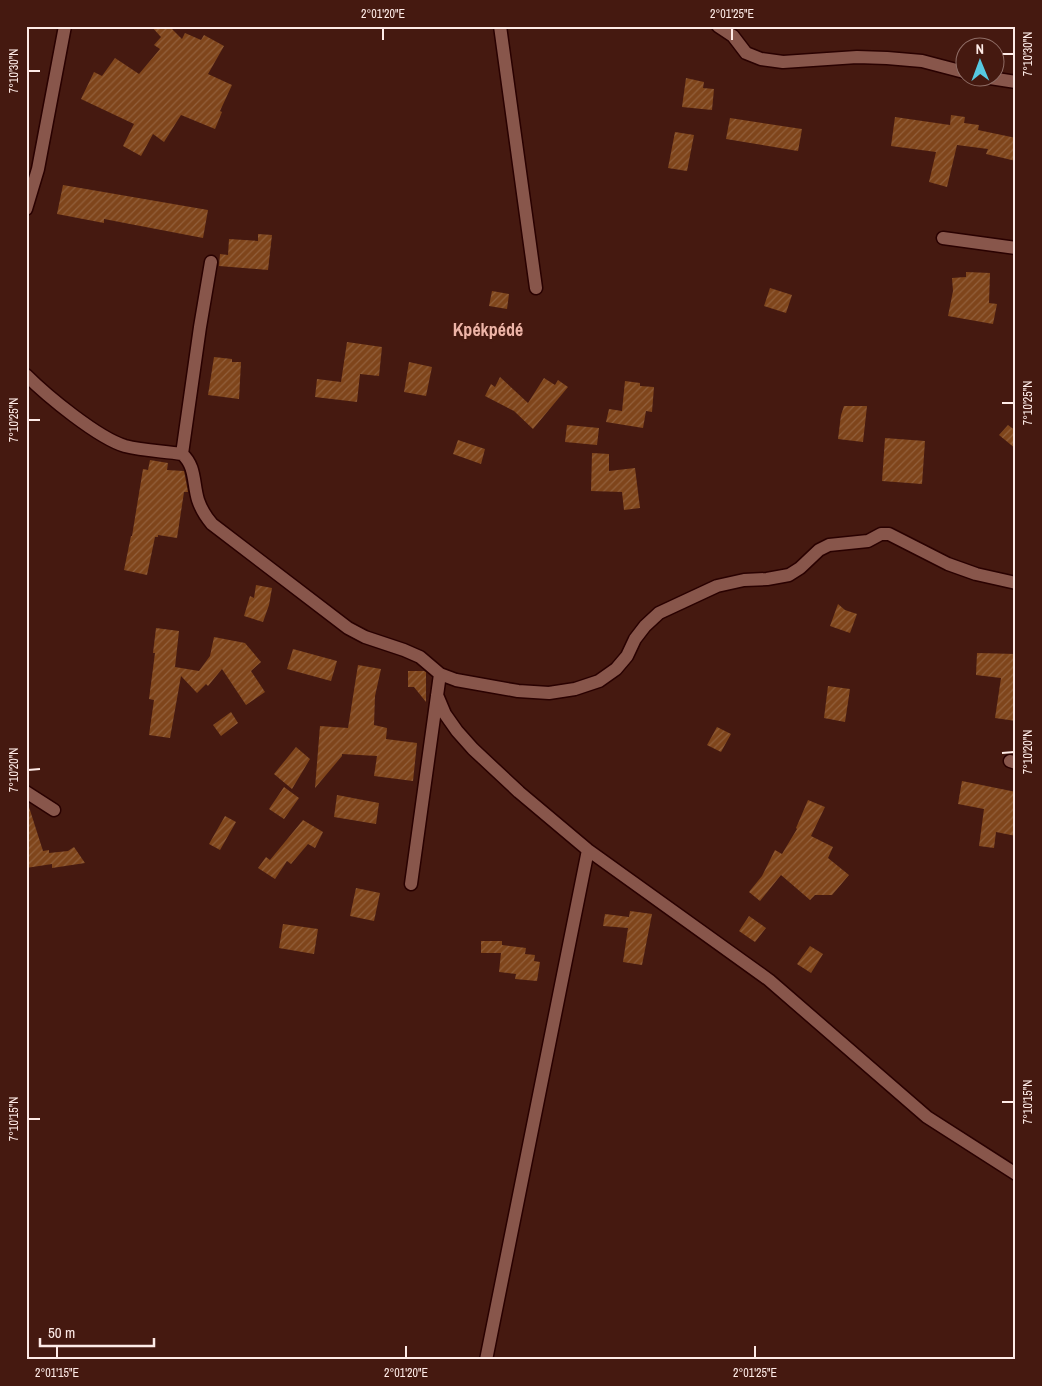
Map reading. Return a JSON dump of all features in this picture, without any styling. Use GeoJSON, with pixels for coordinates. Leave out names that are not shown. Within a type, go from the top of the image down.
{"type":"FeatureCollection","features":[{"type":"Feature","properties":{"kind":"street"},"geometry":{"type":"LineString","coordinates":[[26,209],[38,170],[65,26]]}},
{"type":"Feature","properties":{"kind":"street"},"geometry":{"type":"LineString","coordinates":[[500,26],[536,288]]}},
{"type":"Feature","properties":{"kind":"street"},"geometry":{"type":"LineString","coordinates":[[718,26],[733,36],[746,53],[761,59],[783,62],[857,57],[887,58],[922,62],[954,70]]}},
{"type":"Feature","properties":{"kind":"street"},"geometry":{"type":"LineString","coordinates":[[943,238],[1016,248]]}},
{"type":"Feature","properties":{"kind":"street"},"geometry":{"type":"LineString","coordinates":[[182,454],[211,262]]}},
{"type":"Feature","properties":{"kind":"street"},"geometry":{"type":"LineString","coordinates":[[26,375],[32,387],[110,440],[125,446],[182,454],[188,459],[192,467],[198,500],[204,514],[212,524],[348,628],[365,637],[420,657],[440,674],[456,680],[518,691],[549,693],[575,689],[600,681],[616,669],[627,656],[635,639],[645,626],[659,614],[717,586],[744,580],[767,579],[788,575],[800,568],[819,550],[829,545],[868,541],[881,534],[889,534],[899,538],[948,564],[976,574],[1016,584]]}},
{"type":"Feature","properties":{"kind":"street"},"geometry":{"type":"LineString","coordinates":[[410,884],[440,674]]}},
{"type":"Feature","properties":{"kind":"street"},"geometry":{"type":"LineString","coordinates":[[437,695],[445,714],[473,749],[519,792],[588,850],[769,980],[927,1117],[1016,1174]]}},
{"type":"Feature","properties":{"kind":"street"},"geometry":{"type":"LineString","coordinates":[[26,792],[54,810]]}},
{"type":"Feature","properties":{"kind":"street"},"geometry":{"type":"LineString","coordinates":[[486,1360],[588,850]]}},
{"type":"Feature","properties":{"kind":"building"},"geometry":{"type":"Polygon","coordinates":[[[151,26],[169,26],[182,39],[185,33],[201,40],[204,35],[224,46],[208,74],[232,85],[220,111],[222,112],[215,129],[181,115],[164,142],[153,134],[141,156],[123,146],[134,124],[81,99],[94,72],[102,76],[115,58],[139,74],[160,49],[154,45],[161,37],[151,26]]]}},
{"type":"Feature","properties":{"kind":"building"},"geometry":{"type":"Polygon","coordinates":[[[686,78],[704,82],[703,88],[714,89],[712,110],[682,107],[686,78]]]}},
{"type":"Feature","properties":{"kind":"building"},"geometry":{"type":"Polygon","coordinates":[[[951,115],[965,117],[964,123],[979,125],[978,130],[1016,138],[1016,161],[986,154],[988,149],[957,145],[947,187],[929,182],[936,152],[891,146],[895,117],[950,125],[951,115]]]}},
{"type":"Feature","properties":{"kind":"building"},"geometry":{"type":"Polygon","coordinates":[[[730,118],[802,129],[798,151],[726,139],[730,118]]]}},
{"type":"Feature","properties":{"kind":"building"},"geometry":{"type":"Polygon","coordinates":[[[675,132],[694,135],[687,171],[668,168],[675,132]]]}},
{"type":"Feature","properties":{"kind":"building"},"geometry":{"type":"Polygon","coordinates":[[[63,185],[208,210],[203,238],[104,219],[104,223],[57,214],[63,185]]]}},
{"type":"Feature","properties":{"kind":"building"},"geometry":{"type":"Polygon","coordinates":[[[258,234],[272,235],[268,270],[219,266],[220,254],[228,255],[229,239],[258,241],[258,234]]]}},
{"type":"Feature","properties":{"kind":"building"},"geometry":{"type":"Polygon","coordinates":[[[966,272],[990,273],[989,303],[997,304],[993,324],[948,316],[953,291],[952,278],[966,277],[966,272]]]}},
{"type":"Feature","properties":{"kind":"building"},"geometry":{"type":"Polygon","coordinates":[[[770,288],[792,295],[786,313],[764,306],[770,288]]]}},
{"type":"Feature","properties":{"kind":"building"},"geometry":{"type":"Polygon","coordinates":[[[492,291],[509,294],[507,309],[489,306],[492,291]]]}},
{"type":"Feature","properties":{"kind":"building"},"geometry":{"type":"Polygon","coordinates":[[[347,342],[382,347],[379,376],[360,374],[357,402],[315,397],[317,379],[341,382],[347,342]]]}},
{"type":"Feature","properties":{"kind":"building"},"geometry":{"type":"Polygon","coordinates":[[[214,357],[232,359],[232,362],[241,362],[239,399],[208,395],[214,357]]]}},
{"type":"Feature","properties":{"kind":"building"},"geometry":{"type":"Polygon","coordinates":[[[409,362],[432,367],[426,396],[404,392],[409,362]]]}},
{"type":"Feature","properties":{"kind":"building"},"geometry":{"type":"Polygon","coordinates":[[[500,377],[528,403],[544,378],[555,385],[558,380],[568,387],[533,429],[514,411],[485,396],[491,384],[495,387],[500,377]]]}},
{"type":"Feature","properties":{"kind":"building"},"geometry":{"type":"Polygon","coordinates":[[[625,381],[640,383],[640,386],[654,387],[652,412],[646,411],[643,428],[606,422],[609,409],[622,411],[625,381]]]}},
{"type":"Feature","properties":{"kind":"building"},"geometry":{"type":"Polygon","coordinates":[[[844,406],[867,406],[863,442],[838,439],[844,406]]]}},
{"type":"Feature","properties":{"kind":"building"},"geometry":{"type":"Polygon","coordinates":[[[567,425],[599,428],[597,445],[565,442],[567,425]]]}},
{"type":"Feature","properties":{"kind":"building"},"geometry":{"type":"Polygon","coordinates":[[[1008,425],[1016,431],[1016,449],[999,435],[1008,425]]]}},
{"type":"Feature","properties":{"kind":"building"},"geometry":{"type":"Polygon","coordinates":[[[885,438],[925,441],[922,484],[882,481],[885,438]]]}},
{"type":"Feature","properties":{"kind":"building"},"geometry":{"type":"Polygon","coordinates":[[[458,440],[485,449],[481,464],[453,454],[458,440]]]}},
{"type":"Feature","properties":{"kind":"building"},"geometry":{"type":"Polygon","coordinates":[[[592,453],[609,454],[609,471],[635,468],[640,508],[624,510],[622,492],[591,491],[592,453]]]}},
{"type":"Feature","properties":{"kind":"building"},"geometry":{"type":"Polygon","coordinates":[[[150,460],[168,463],[167,470],[184,471],[188,492],[184,492],[177,538],[158,535],[158,537],[155,537],[147,575],[124,570],[132,536],[143,469],[148,470],[150,460]]]}},
{"type":"Feature","properties":{"kind":"building"},"geometry":{"type":"Polygon","coordinates":[[[256,585],[272,588],[263,622],[244,616],[250,596],[254,598],[256,585]]]}},
{"type":"Feature","properties":{"kind":"building"},"geometry":{"type":"Polygon","coordinates":[[[838,604],[845,610],[857,614],[850,633],[830,626],[838,604]]]}},
{"type":"Feature","properties":{"kind":"building"},"geometry":{"type":"Polygon","coordinates":[[[156,628],[179,631],[175,667],[199,671],[210,656],[214,637],[245,643],[261,662],[251,671],[265,692],[246,705],[222,669],[208,686],[206,684],[197,693],[181,676],[170,738],[149,735],[154,700],[149,699],[156,628]]]}},
{"type":"Feature","properties":{"kind":"building"},"geometry":{"type":"Polygon","coordinates":[[[293,649],[337,661],[331,681],[287,669],[293,649]]]}},
{"type":"Feature","properties":{"kind":"building"},"geometry":{"type":"Polygon","coordinates":[[[977,653],[1016,654],[1016,721],[995,718],[1001,678],[976,675],[977,653]]]}},
{"type":"Feature","properties":{"kind":"building"},"geometry":{"type":"Polygon","coordinates":[[[358,665],[381,669],[375,696],[374,725],[387,728],[386,739],[417,743],[413,781],[374,776],[377,756],[342,754],[315,788],[320,726],[348,728],[358,665]]]}},
{"type":"Feature","properties":{"kind":"building"},"geometry":{"type":"Polygon","coordinates":[[[408,671],[426,672],[426,702],[414,687],[408,687],[408,671]]]}},
{"type":"Feature","properties":{"kind":"building"},"geometry":{"type":"Polygon","coordinates":[[[828,686],[850,689],[845,722],[824,718],[828,686]]]}},
{"type":"Feature","properties":{"kind":"building"},"geometry":{"type":"Polygon","coordinates":[[[231,712],[238,723],[221,736],[213,725],[231,712]]]}},
{"type":"Feature","properties":{"kind":"building"},"geometry":{"type":"Polygon","coordinates":[[[717,727],[731,734],[721,752],[707,745],[717,727]]]}},
{"type":"Feature","properties":{"kind":"building"},"geometry":{"type":"Polygon","coordinates":[[[296,747],[310,759],[292,789],[274,774],[296,747]]]}},
{"type":"Feature","properties":{"kind":"building"},"geometry":{"type":"Polygon","coordinates":[[[962,781],[1016,792],[1016,836],[996,832],[994,848],[979,846],[984,809],[958,804],[962,781]]]}},
{"type":"Feature","properties":{"kind":"building"},"geometry":{"type":"Polygon","coordinates":[[[284,787],[299,798],[284,819],[269,809],[284,787]]]}},
{"type":"Feature","properties":{"kind":"building"},"geometry":{"type":"Polygon","coordinates":[[[337,795],[379,803],[376,824],[334,817],[337,795]]]}},
{"type":"Feature","properties":{"kind":"building"},"geometry":{"type":"Polygon","coordinates":[[[808,800],[825,807],[811,836],[833,847],[828,858],[849,875],[832,895],[815,895],[810,900],[781,875],[760,901],[749,892],[762,876],[775,850],[782,854],[797,829],[808,800]]]}},
{"type":"Feature","properties":{"kind":"building"},"geometry":{"type":"Polygon","coordinates":[[[26,807],[29,807],[43,851],[49,850],[49,853],[68,851],[74,847],[85,863],[52,868],[52,864],[26,868],[26,807]]]}},
{"type":"Feature","properties":{"kind":"building"},"geometry":{"type":"Polygon","coordinates":[[[225,816],[236,822],[220,850],[209,844],[225,816]]]}},
{"type":"Feature","properties":{"kind":"building"},"geometry":{"type":"Polygon","coordinates":[[[303,820],[323,832],[315,848],[308,844],[291,864],[287,861],[275,879],[258,868],[266,857],[270,860],[303,820]]]}},
{"type":"Feature","properties":{"kind":"building"},"geometry":{"type":"Polygon","coordinates":[[[356,888],[380,893],[374,921],[350,916],[356,888]]]}},
{"type":"Feature","properties":{"kind":"building"},"geometry":{"type":"Polygon","coordinates":[[[630,911],[652,914],[642,965],[623,962],[628,928],[603,926],[605,914],[629,917],[630,911]]]}},
{"type":"Feature","properties":{"kind":"building"},"geometry":{"type":"Polygon","coordinates":[[[749,916],[766,928],[755,942],[739,931],[749,916]]]}},
{"type":"Feature","properties":{"kind":"building"},"geometry":{"type":"Polygon","coordinates":[[[283,924],[318,929],[314,954],[279,948],[283,924]]]}},
{"type":"Feature","properties":{"kind":"building"},"geometry":{"type":"Polygon","coordinates":[[[481,941],[502,941],[502,945],[526,948],[525,954],[535,955],[534,961],[540,962],[537,981],[515,979],[516,974],[499,972],[501,953],[481,953],[481,941]]]}},
{"type":"Feature","properties":{"kind":"building"},"geometry":{"type":"Polygon","coordinates":[[[810,946],[823,954],[811,973],[797,964],[810,946]]]}},
{"type":"Feature","properties":{"kind":"district","name":"Kpékpédé"},"geometry":{"type":"Point","coordinates":[488,330]}}]}
